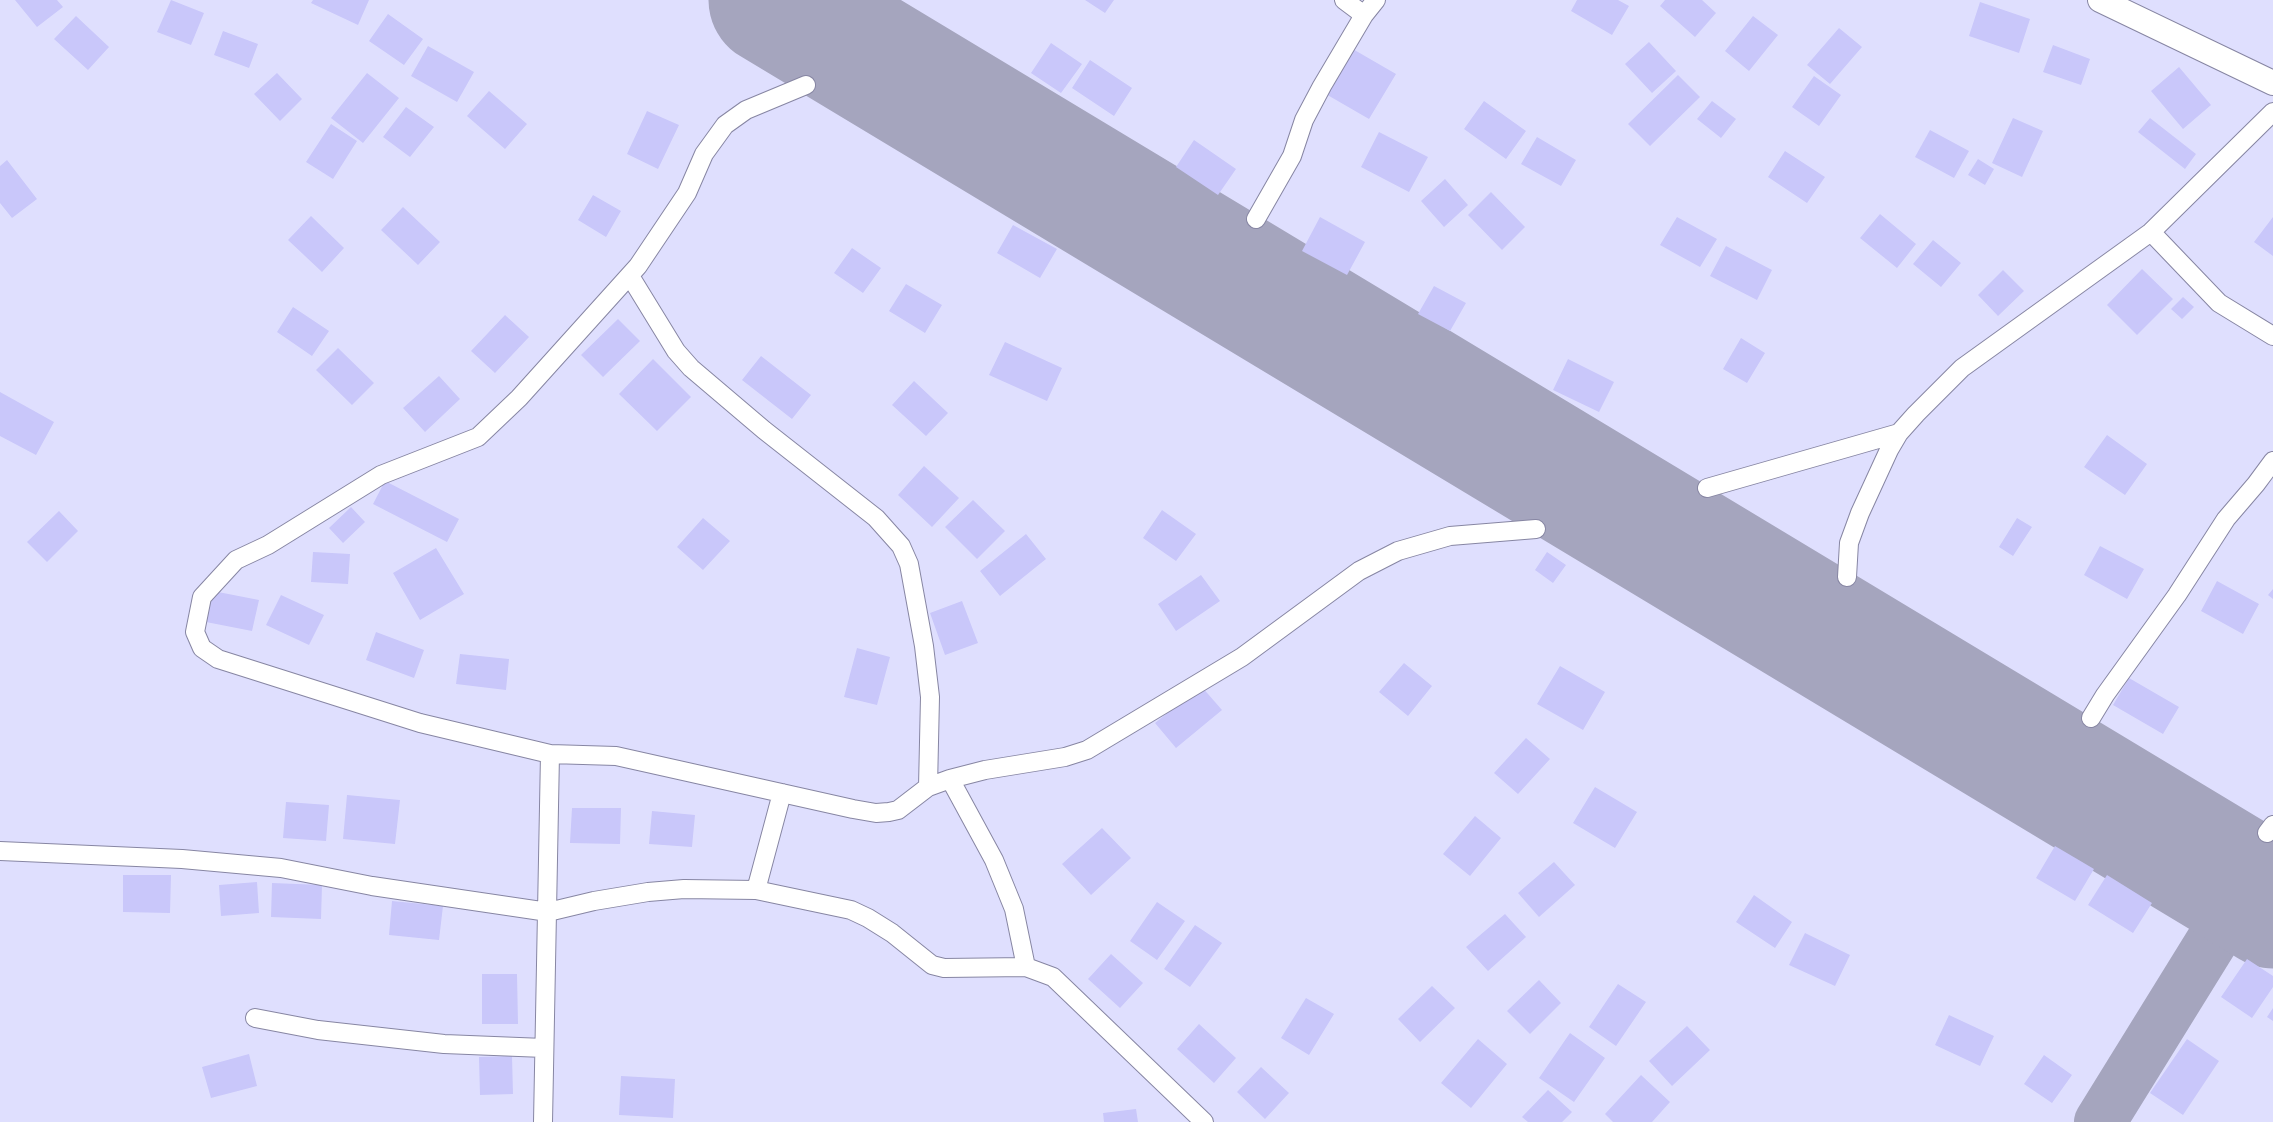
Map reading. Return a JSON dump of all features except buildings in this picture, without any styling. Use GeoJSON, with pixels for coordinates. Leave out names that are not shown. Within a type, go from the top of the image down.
{"type":"FeatureCollection","features":[{"type":"Feature","properties":{"kind":"main road"},"geometry":{"type":"LineString","coordinates":[[2100,0],[2273,83]]}},
{"type":"Feature","properties":{"kind":"street"},"geometry":{"type":"LineString","coordinates":[[1344,0],[1364,15]]}},
{"type":"Feature","properties":{"kind":"street"},"geometry":{"type":"LineString","coordinates":[[1256,219],[1292,156],[1304,120],[1322,86],[1364,15],[1376,0]]}},
{"type":"Feature","properties":{"kind":"street"},"geometry":{"type":"LineString","coordinates":[[806,86],[746,110],[725,125],[704,154],[687,193],[674,214],[630,276],[519,398],[478,436],[381,475],[268,545],[236,560],[202,597],[195,632],[202,648],[218,659],[420,723],[550,754],[616,756],[649,762],[876,813],[898,810],[928,787],[950,779],[986,770],[1065,757],[1087,750],[1242,657],[1359,571],[1398,551],[1450,536],[1536,529]]}},
{"type":"Feature","properties":{"kind":"street"},"geometry":{"type":"LineString","coordinates":[[1847,577],[1849,543],[1860,513],[1899,432],[1962,368],[2151,232],[2273,112]]}},
{"type":"Feature","properties":{"kind":"street"},"geometry":{"type":"LineString","coordinates":[[2151,232],[2219,304],[2273,336]]}},
{"type":"Feature","properties":{"kind":"street"},"geometry":{"type":"LineString","coordinates":[[630,276],[676,351],[691,368],[764,430],[876,518],[901,546],[909,564],[924,646],[930,697],[928,787]]}},
{"type":"Feature","properties":{"kind":"street"},"geometry":{"type":"LineString","coordinates":[[1707,488],[1899,432]]}},
{"type":"Feature","properties":{"kind":"street"},"geometry":{"type":"LineString","coordinates":[[2091,718],[2105,695],[2177,595],[2226,519],[2273,461]]}},
{"type":"Feature","properties":{"kind":"street"},"geometry":{"type":"LineString","coordinates":[[543,1122],[550,754]]}},
{"type":"Feature","properties":{"kind":"street"},"geometry":{"type":"LineString","coordinates":[[950,779],[998,868],[1014,909],[1026,967]]}},
{"type":"Feature","properties":{"kind":"street"},"geometry":{"type":"LineString","coordinates":[[756,890],[782,793]]}},
{"type":"Feature","properties":{"kind":"street"},"geometry":{"type":"LineString","coordinates":[[0,852],[182,859],[281,868],[372,886],[548,912],[594,901],[648,892],[684,889],[756,890],[851,910],[892,933],[932,966],[944,968],[1026,967],[1053,977],[1204,1122]]}},
{"type":"Feature","properties":{"kind":"street"},"geometry":{"type":"LineString","coordinates":[[254,1018],[318,1030],[444,1044],[544,1048]]}},
{"type":"Feature","properties":{"kind":"taxiway"},"geometry":{"type":"LineString","coordinates":[[2100,1122],[2246,886]]}},
{"type":"Feature","properties":{"kind":"runway"},"geometry":{"type":"LineString","coordinates":[[774,0],[2273,903]]}}]}
